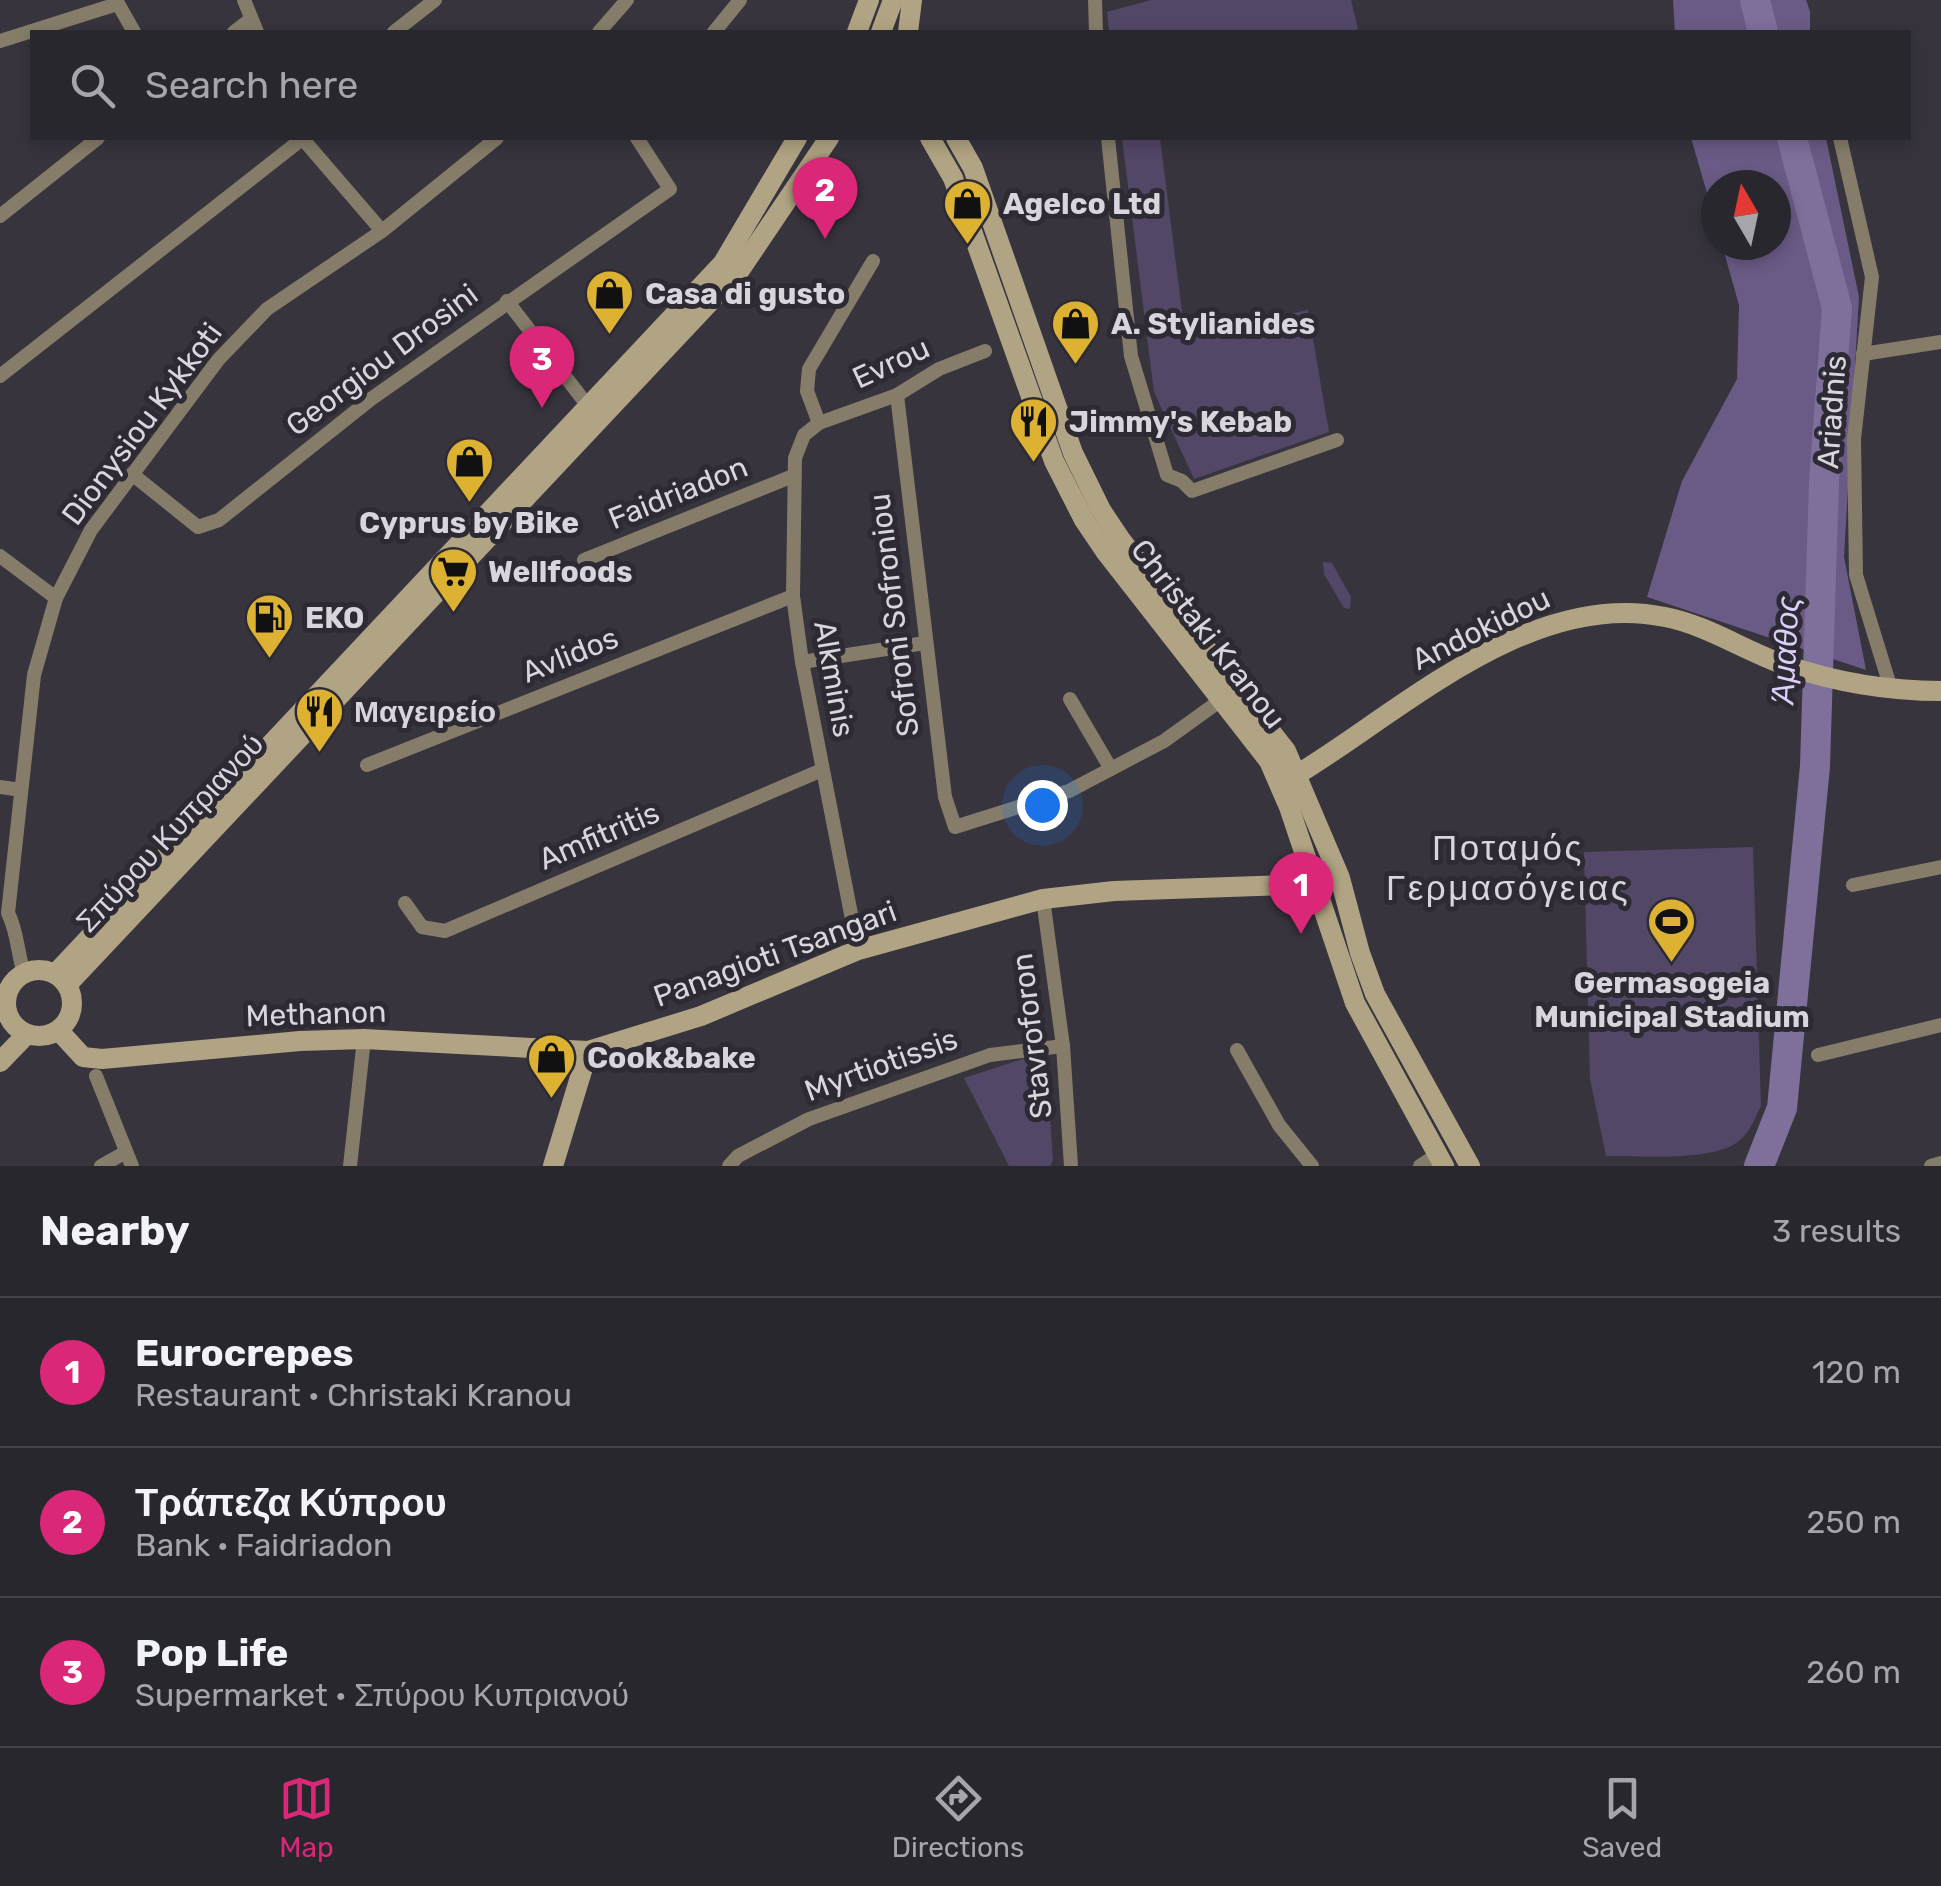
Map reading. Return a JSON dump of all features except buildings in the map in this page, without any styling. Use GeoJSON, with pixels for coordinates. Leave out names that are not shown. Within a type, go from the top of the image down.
{"type":"FeatureCollection","features":[{"type":"Feature","properties":{"kind":"main road"},"geometry":{"type":"LineString","coordinates":[[858,30],[869,0]]}},
{"type":"Feature","properties":{"kind":"main road"},"geometry":{"type":"LineString","coordinates":[[882,30],[893,0]]}},
{"type":"Feature","properties":{"kind":"main road"},"geometry":{"type":"LineString","coordinates":[[908,30],[912,0]]}},
{"type":"Feature","properties":{"kind":"main road","name":"Σπύρου Κυπριανού"},"geometry":{"type":"LineString","coordinates":[[61,979],[722,262],[796,140]]}},
{"type":"Feature","properties":{"kind":"main road","name":"Σπύρου Κυπριανού"},"geometry":{"type":"LineString","coordinates":[[61,979],[740,270],[828,140]]}},
{"type":"Feature","properties":{"kind":"main road","name":"Christaki Kranou"},"geometry":{"type":"LineString","coordinates":[[931,140],[953,178],[1067,489],[1105,552],[1274,772],[1356,1003],[1434,1162]]}},
{"type":"Feature","properties":{"kind":"main road","name":"Christaki Kranou"},"geometry":{"type":"LineString","coordinates":[[957,140],[972,168],[1086,480],[1122,540],[1269,727],[1298,774],[1340,878],[1375,994],[1470,1166]]}},
{"type":"Feature","properties":{"kind":"main road","name":"Andokidou"},"geometry":{"type":"LineString","coordinates":[[1298,774],[1400,702],[1457,670],[1517,639],[1576,618],[1626,613],[1666,617],[1783,664],[1844,682],[1891,689],[1941,690]]}},
{"type":"Feature","properties":{"kind":"main road","name":"Panagioti Tsangari"},"geometry":{"type":"LineString","coordinates":[[588,1050],[701,1016],[858,950],[1043,900],[1114,892],[1316,884]]}},
{"type":"Feature","properties":{"kind":"main road"},"geometry":{"type":"LineString","coordinates":[[0,1062],[14,1033],[6,999],[16,980],[34,970],[61,979],[73,1000],[72,1012],[59,1031],[38,1037],[14,1033]]}},
{"type":"Feature","properties":{"kind":"main road","name":"Methanon"},"geometry":{"type":"LineString","coordinates":[[59,1031],[83,1058],[102,1059],[364,1039],[588,1050]]}},
{"type":"Feature","properties":{"kind":"main road"},"geometry":{"type":"LineString","coordinates":[[553,1166],[588,1050]]}},
{"type":"Feature","properties":{"kind":"street"},"geometry":{"type":"LineString","coordinates":[[244,0],[254,26]]}},
{"type":"Feature","properties":{"kind":"street"},"geometry":{"type":"LineString","coordinates":[[601,30],[627,0]]}},
{"type":"Feature","properties":{"kind":"street"},"geometry":{"type":"LineString","coordinates":[[716,30],[740,0]]}},
{"type":"Feature","properties":{"kind":"street"},"geometry":{"type":"LineString","coordinates":[[1095,0],[1096,30]]}},
{"type":"Feature","properties":{"kind":"street"},"geometry":{"type":"LineString","coordinates":[[397,30],[433,1]]}},
{"type":"Feature","properties":{"kind":"street"},"geometry":{"type":"LineString","coordinates":[[35,30],[117,2],[133,30]]}},
{"type":"Feature","properties":{"kind":"street"},"geometry":{"type":"LineString","coordinates":[[0,42],[30,32]]}},
{"type":"Feature","properties":{"kind":"street"},"geometry":{"type":"LineString","coordinates":[[0,216],[95,140]]}},
{"type":"Feature","properties":{"kind":"street"},"geometry":{"type":"LineString","coordinates":[[0,376],[299,140]]}},
{"type":"Feature","properties":{"kind":"street"},"geometry":{"type":"LineString","coordinates":[[304,140],[382,231]]}},
{"type":"Feature","properties":{"kind":"street","name":"Dionysiou Kykkoti"},"geometry":{"type":"LineString","coordinates":[[24,974],[17,931],[8,912],[34,674],[56,598],[91,530],[218,360],[267,309],[382,231],[495,140]]}},
{"type":"Feature","properties":{"kind":"street","name":"Georgiou Drosini"},"geometry":{"type":"LineString","coordinates":[[132,474],[198,526],[220,520],[371,399],[670,189],[638,140]]}},
{"type":"Feature","properties":{"kind":"street"},"geometry":{"type":"LineString","coordinates":[[1108,140],[1132,356],[1168,475],[1192,491],[1337,440]]}},
{"type":"Feature","properties":{"kind":"street","name":"Ariadnis"},"geometry":{"type":"LineString","coordinates":[[1840,140],[1872,278],[1854,439],[1856,575],[1891,689]]}},
{"type":"Feature","properties":{"kind":"street"},"geometry":{"type":"LineString","coordinates":[[819,424],[807,392],[808,369],[873,261]]}},
{"type":"Feature","properties":{"kind":"street"},"geometry":{"type":"LineString","coordinates":[[506,302],[588,406]]}},
{"type":"Feature","properties":{"kind":"street"},"geometry":{"type":"LineString","coordinates":[[1864,354],[1941,342]]}},
{"type":"Feature","properties":{"kind":"street","name":"Evrou"},"geometry":{"type":"LineString","coordinates":[[819,424],[897,395],[939,370],[985,350]]}},
{"type":"Feature","properties":{"kind":"street","name":"Sofroni Sofroniou"},"geometry":{"type":"LineString","coordinates":[[897,395],[924,643],[945,797],[955,827],[1069,791],[1112,769]]}},
{"type":"Feature","properties":{"kind":"street","name":"Alkminis"},"geometry":{"type":"LineString","coordinates":[[819,424],[804,436],[795,458],[793,596],[802,662],[858,950]]}},
{"type":"Feature","properties":{"kind":"street","name":"Faidriadon"},"geometry":{"type":"LineString","coordinates":[[584,560],[793,476]]}},
{"type":"Feature","properties":{"kind":"street"},"geometry":{"type":"LineString","coordinates":[[0,556],[56,598]]}},
{"type":"Feature","properties":{"kind":"street","name":"Avlidos"},"geometry":{"type":"LineString","coordinates":[[367,765],[793,596]]}},
{"type":"Feature","properties":{"kind":"street"},"geometry":{"type":"LineString","coordinates":[[802,662],[924,643]]}},
{"type":"Feature","properties":{"kind":"street"},"geometry":{"type":"LineString","coordinates":[[1070,699],[1112,769],[1164,741],[1221,700]]}},
{"type":"Feature","properties":{"kind":"street","name":"Amfitritis"},"geometry":{"type":"LineString","coordinates":[[405,902],[422,927],[445,931],[822,770]]}},
{"type":"Feature","properties":{"kind":"street"},"geometry":{"type":"LineString","coordinates":[[0,788],[21,790]]}},
{"type":"Feature","properties":{"kind":"street"},"geometry":{"type":"LineString","coordinates":[[1852,885],[1941,867]]}},
{"type":"Feature","properties":{"kind":"street","name":"Panagioti Tsangari"},"geometry":{"type":"LineString","coordinates":[[1316,884],[1340,878]]}},
{"type":"Feature","properties":{"kind":"street","name":"Stavroforon"},"geometry":{"type":"LineString","coordinates":[[1043,900],[1063,1046],[1071,1166]]}},
{"type":"Feature","properties":{"kind":"street"},"geometry":{"type":"LineString","coordinates":[[1818,1056],[1941,1025]]}},
{"type":"Feature","properties":{"kind":"street"},"geometry":{"type":"LineString","coordinates":[[350,1166],[364,1039]]}},
{"type":"Feature","properties":{"kind":"street","name":"Myrtiotissis"},"geometry":{"type":"LineString","coordinates":[[729,1166],[738,1156],[809,1119],[990,1055],[1063,1046]]}},
{"type":"Feature","properties":{"kind":"street"},"geometry":{"type":"LineString","coordinates":[[1237,1050],[1280,1125],[1312,1166]]}},
{"type":"Feature","properties":{"kind":"street"},"geometry":{"type":"LineString","coordinates":[[96,1076],[129,1159],[101,1166]]}},
{"type":"Feature","properties":{"kind":"street"},"geometry":{"type":"LineString","coordinates":[[1931,1166],[1941,1163]]}},
{"type":"Feature","properties":{"kind":"shaded area"},"geometry":{"type":"Polygon","coordinates":[[[1151,0],[1351,0],[1358,29],[1109,30],[1107,12],[1151,0]]]}},
{"type":"Feature","properties":{"kind":"shaded area"},"geometry":{"type":"Polygon","coordinates":[[[1673,0],[1806,0],[1810,11],[1810,30],[1675,30],[1673,0]]]}},
{"type":"Feature","properties":{"kind":"shaded area"},"geometry":{"type":"Polygon","coordinates":[[[1122,140],[1160,140],[1185,335],[1308,310],[1329,432],[1194,479],[1154,392],[1122,140]]]}},
{"type":"Feature","properties":{"kind":"shaded area"},"geometry":{"type":"Polygon","coordinates":[[[1692,140],[1826,140],[1859,297],[1844,557],[1866,670],[1647,597],[1682,481],[1737,379],[1739,305],[1726,260],[1791,260],[1791,170],[1701,172],[1692,140]]]}},
{"type":"Feature","properties":{"kind":"shaded area"},"geometry":{"type":"Polygon","coordinates":[[[1323,562],[1332,563],[1351,597],[1350,609],[1344,608],[1324,574],[1323,562]]]}},
{"type":"Feature","properties":{"kind":"shaded area","name":"Germasogeia Municipal Stadium"},"geometry":{"type":"Polygon","coordinates":[[[1753,847],[1761,1106],[1740,1140],[1713,1152],[1606,1156],[1590,1079],[1584,852],[1753,847]]]}},
{"type":"Feature","properties":{"kind":"shaded area"},"geometry":{"type":"Polygon","coordinates":[[[1029,1057],[1047,1072],[1053,1160],[1050,1166],[1009,1166],[964,1078],[1029,1057]]]}},
{"type":"Feature","properties":{"kind":"waterway","name":"Άμαθος"},"geometry":{"type":"LineString","coordinates":[[1755,0],[1762,30]]}},
{"type":"Feature","properties":{"kind":"waterway","name":"Άμαθος"},"geometry":{"type":"LineString","coordinates":[[1759,1166],[1782,1108],[1815,766],[1824,481],[1837,308],[1793,140]]}},
{"type":"Feature","properties":{"kind":"place","name":"Τράπεζα Κύπρου"},"geometry":{"type":"Point","coordinates":[825,239]}},
{"type":"Feature","properties":{"kind":"place","name":"Agelco Ltd"},"geometry":{"type":"Point","coordinates":[968,246]}},
{"type":"Feature","properties":{"kind":"place","name":"Casa di gusto"},"geometry":{"type":"Point","coordinates":[610,336]}},
{"type":"Feature","properties":{"kind":"place","name":"A. Stylianides"},"geometry":{"type":"Point","coordinates":[1076,366]}},
{"type":"Feature","properties":{"kind":"place","name":"Pop Life"},"geometry":{"type":"Point","coordinates":[542,408]}},
{"type":"Feature","properties":{"kind":"place","name":"Jimmy's Kebab"},"geometry":{"type":"Point","coordinates":[1034,464]}},
{"type":"Feature","properties":{"kind":"place","name":"Cyprus by Bike"},"geometry":{"type":"Point","coordinates":[469,504]}},
{"type":"Feature","properties":{"kind":"place","name":"Wellfoods"},"geometry":{"type":"Point","coordinates":[453,614]}},
{"type":"Feature","properties":{"kind":"place","name":"EKO"},"geometry":{"type":"Point","coordinates":[270,660]}},
{"type":"Feature","properties":{"kind":"place","name":"Μαγειρείο"},"geometry":{"type":"Point","coordinates":[319,754]}},
{"type":"Feature","properties":{"kind":"place","name":"Eurocrepes"},"geometry":{"type":"Point","coordinates":[1301,934]}},
{"type":"Feature","properties":{"kind":"place","name":"Germasogeia Municipal Stadium"},"geometry":{"type":"Point","coordinates":[1672,964]}},
{"type":"Feature","properties":{"kind":"place","name":"Cook&bake"},"geometry":{"type":"Point","coordinates":[552,1100]}},
{"type":"Feature","properties":{"kind":"district","name":"Ποταμός Γερμασόγειας"},"geometry":{"type":"Point","coordinates":[1508,868]}}]}
